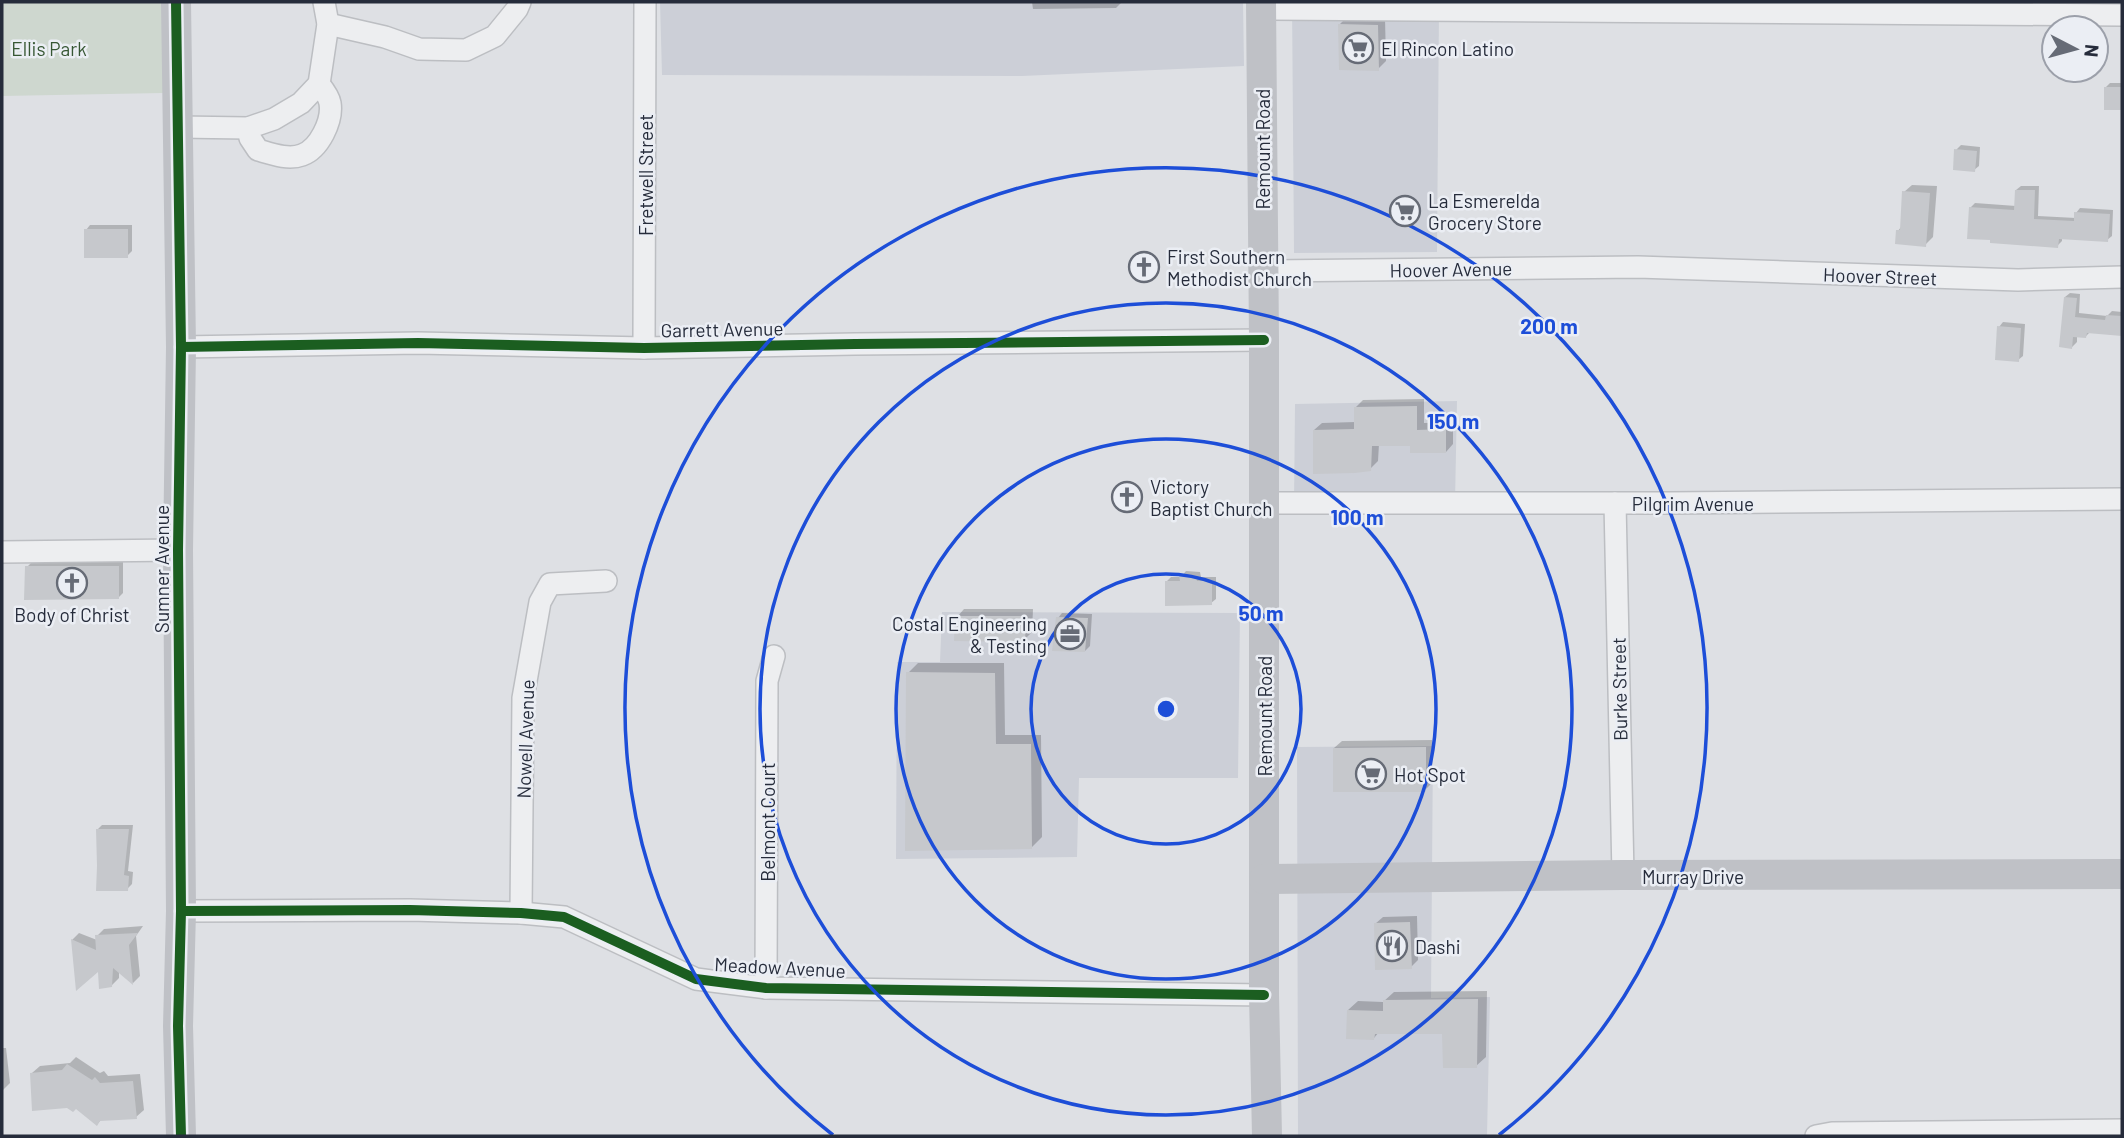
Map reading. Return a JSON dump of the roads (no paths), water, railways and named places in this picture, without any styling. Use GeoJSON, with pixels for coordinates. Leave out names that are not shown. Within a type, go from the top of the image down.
{"type":"FeatureCollection","features":[{"type":"Feature","properties":{"kind":"street","name":"Sumner Avenue"},"geometry":{"type":"LineString","coordinates":[[176,2],[181,346],[178,550],[181,911],[178,1026],[181,1136]]}},
{"type":"Feature","properties":{"kind":"street"},"geometry":{"type":"LineString","coordinates":[[178,127],[248,128],[274,119],[301,103],[319,84],[328,24],[324,2]]}},
{"type":"Feature","properties":{"kind":"street"},"geometry":{"type":"LineString","coordinates":[[328,24],[385,37],[419,49],[466,50],[495,36],[520,2]]}},
{"type":"Feature","properties":{"kind":"street","name":"Fretwell Street"},"geometry":{"type":"LineString","coordinates":[[644,348],[645,2]]}},
{"type":"Feature","properties":{"kind":"street"},"geometry":{"type":"LineString","coordinates":[[1261,6],[2122,15]]}},
{"type":"Feature","properties":{"kind":"street","name":"Remount Road"},"geometry":{"type":"LineString","coordinates":[[1261,6],[1265,503],[1264,995],[1267,1136]]}},
{"type":"Feature","properties":{"kind":"street"},"geometry":{"type":"LineString","coordinates":[[248,128],[250,138],[258,150],[280,156],[303,155],[319,142],[328,122],[330,103],[319,84]]}},
{"type":"Feature","properties":{"kind":"street","name":"Hoover Avenue"},"geometry":{"type":"LineString","coordinates":[[1263,271],[1639,267]]}},
{"type":"Feature","properties":{"kind":"street","name":"Hoover Street"},"geometry":{"type":"LineString","coordinates":[[1639,267],[2018,281],[2122,276]]}},
{"type":"Feature","properties":{"kind":"street","name":"Garrett Avenue"},"geometry":{"type":"LineString","coordinates":[[181,346],[418,343],[644,348],[1264,340]]}},
{"type":"Feature","properties":{"kind":"street","name":"Pilgrim Avenue"},"geometry":{"type":"LineString","coordinates":[[1265,503],[2122,499]]}},
{"type":"Feature","properties":{"kind":"street","name":"Burke Street"},"geometry":{"type":"LineString","coordinates":[[1615,503],[1623,875]]}},
{"type":"Feature","properties":{"kind":"street"},"geometry":{"type":"LineString","coordinates":[[2,552],[178,550]]}},
{"type":"Feature","properties":{"kind":"street","name":"Nowell Avenue"},"geometry":{"type":"LineString","coordinates":[[521,913],[523,698],[540,602],[550,584],[606,581]]}},
{"type":"Feature","properties":{"kind":"street","name":"Belmont Court"},"geometry":{"type":"LineString","coordinates":[[766,988],[767,681],[774,656]]}},
{"type":"Feature","properties":{"kind":"street","name":"Murray Drive"},"geometry":{"type":"LineString","coordinates":[[1264,878],[2122,874]]}},
{"type":"Feature","properties":{"kind":"street","name":"Meadow Avenue"},"geometry":{"type":"LineString","coordinates":[[181,911],[410,910],[564,917],[696,979],[766,988],[1264,995]]}},
{"type":"Feature","properties":{"kind":"street"},"geometry":{"type":"LineString","coordinates":[[1816,1136],[1832,1133],[2122,1130]]}},
{"type":"Feature","properties":{"kind":"place","name":"El Rincon Latino"},"geometry":{"type":"Point","coordinates":[1358,48]}},
{"type":"Feature","properties":{"kind":"place","name":"La Esmerelda Grocery Store"},"geometry":{"type":"Point","coordinates":[1405,211]}},
{"type":"Feature","properties":{"kind":"place","name":"First Southern Methodist Church"},"geometry":{"type":"Point","coordinates":[1144,267]}},
{"type":"Feature","properties":{"kind":"place","name":"Victory Baptist Church"},"geometry":{"type":"Point","coordinates":[1127,497]}},
{"type":"Feature","properties":{"kind":"place","name":"Body of Christ"},"geometry":{"type":"Point","coordinates":[72,583]}},
{"type":"Feature","properties":{"kind":"place","name":"Costal Engineering & Testing"},"geometry":{"type":"Point","coordinates":[1070,634]}},
{"type":"Feature","properties":{"kind":"place","name":"Hot Spot"},"geometry":{"type":"Point","coordinates":[1371,774]}},
{"type":"Feature","properties":{"kind":"place","name":"Dashi"},"geometry":{"type":"Point","coordinates":[1392,946]}},
{"type":"Feature","properties":{"kind":"park label","name":"Ellis Park"},"geometry":{"type":"Point","coordinates":[49,48]}}]}
